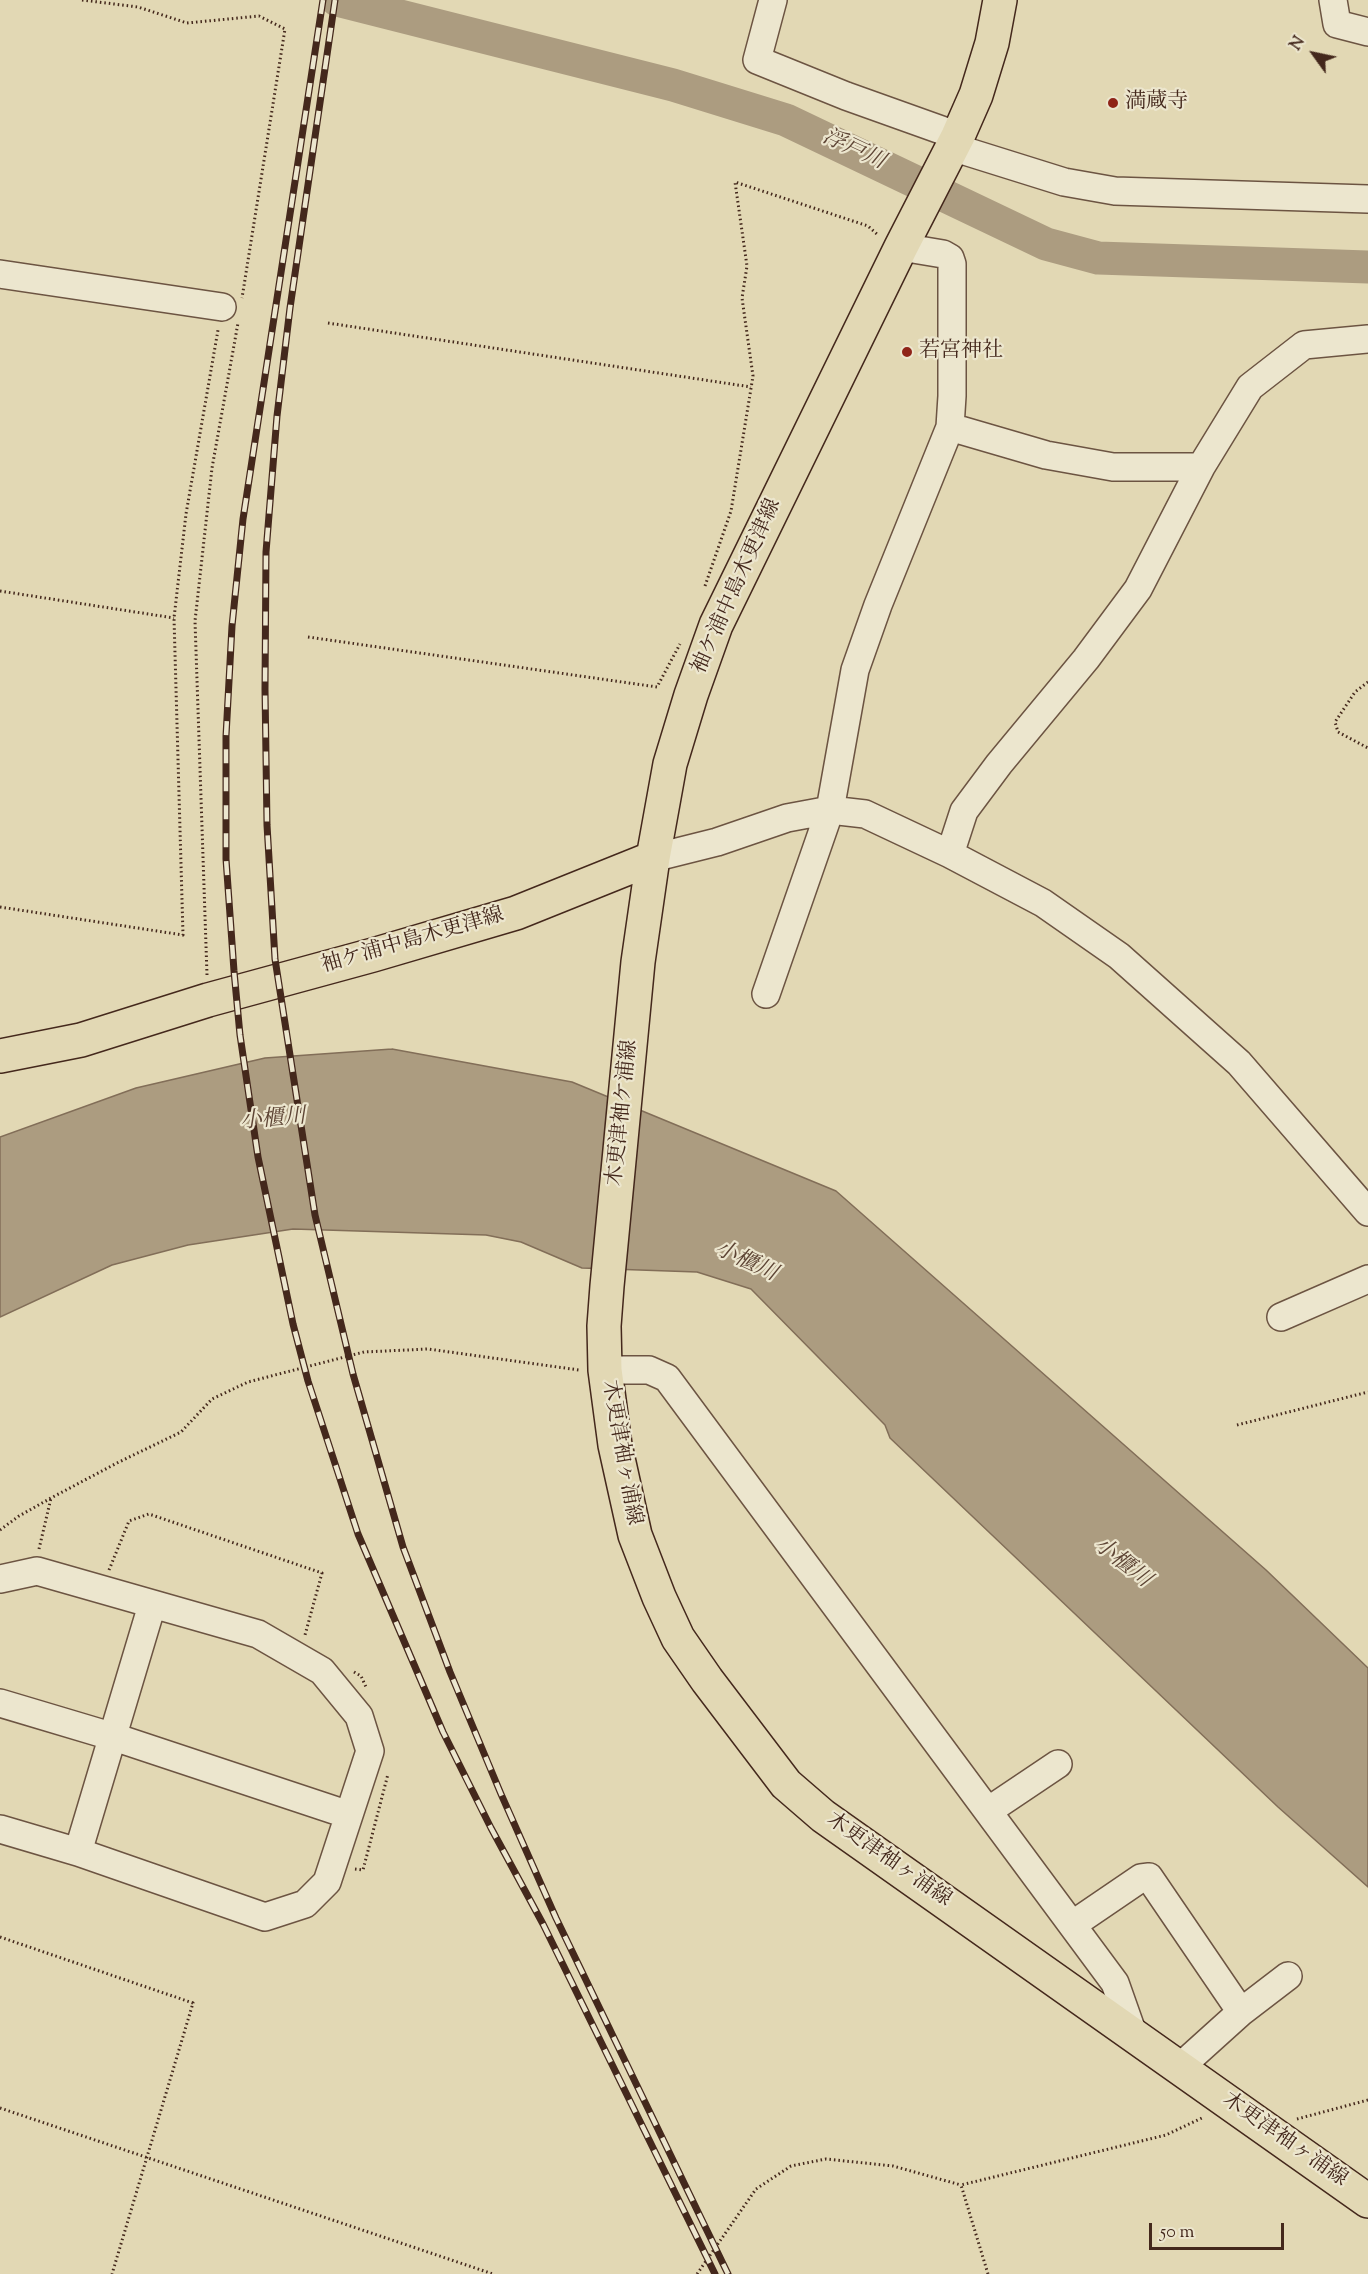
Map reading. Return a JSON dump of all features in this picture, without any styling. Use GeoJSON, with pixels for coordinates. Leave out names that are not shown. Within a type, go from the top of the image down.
{"type":"FeatureCollection","features":[{"type":"Feature","properties":{"kind":"main road","name":"袖ケ浦中島木更津線"},"geometry":{"type":"LineString","coordinates":[[0,1056],[81,1040],[208,1000],[516,913],[653,858],[670,764],[716,625],[976,95],[992,44],[1000,0]]}},
{"type":"Feature","properties":{"kind":"main road","name":"木更津袖ケ浦線"},"geometry":{"type":"LineString","coordinates":[[605,1370],[604,1326],[607,1286],[638,962],[653,858]]}},
{"type":"Feature","properties":{"kind":"main road","name":"木更津袖ヶ浦線"},"geometry":{"type":"LineString","coordinates":[[605,1370],[615,1445],[635,1535],[658,1597],[678,1638],[786,1784],[823,1816],[1368,2201]]}},
{"type":"Feature","properties":{"kind":"street"},"geometry":{"type":"LineString","coordinates":[[772,0],[757,60],[846,96],[952,146],[1064,182],[1115,190],[1368,199]]}},
{"type":"Feature","properties":{"kind":"street"},"geometry":{"type":"LineString","coordinates":[[1333,0],[1337,24],[1368,32]]}},
{"type":"Feature","properties":{"kind":"street"},"geometry":{"type":"LineString","coordinates":[[766,994],[830,810],[855,670],[878,605],[950,427],[952,264],[950,258],[943,254],[901,247]]}},
{"type":"Feature","properties":{"kind":"street"},"geometry":{"type":"LineString","coordinates":[[0,274],[234,309]]}},
{"type":"Feature","properties":{"kind":"street"},"geometry":{"type":"LineString","coordinates":[[950,854],[964,811],[999,764],[1086,659],[1138,589],[1201,467],[1250,387],[1304,345],[1368,339]]}},
{"type":"Feature","properties":{"kind":"street"},"geometry":{"type":"LineString","coordinates":[[950,427],[1046,454],[1113,467],[1201,467]]}},
{"type":"Feature","properties":{"kind":"street"},"geometry":{"type":"LineString","coordinates":[[653,858],[717,842],[787,818],[830,810],[865,814],[950,854],[1043,903],[1119,956],[1239,1063],[1368,1212]]}},
{"type":"Feature","properties":{"kind":"street"},"geometry":{"type":"LineString","coordinates":[[1281,1317],[1368,1279]]}},
{"type":"Feature","properties":{"kind":"street"},"geometry":{"type":"LineString","coordinates":[[605,1370],[649,1370],[667,1378],[1115,1983],[1133,2034]]}},
{"type":"Feature","properties":{"kind":"street"},"geometry":{"type":"LineString","coordinates":[[0,1579],[37,1570],[258,1634],[322,1671],[359,1716],[370,1751],[327,1882],[304,1904],[265,1917],[78,1852],[0,1829]]}},
{"type":"Feature","properties":{"kind":"street"},"geometry":{"type":"LineString","coordinates":[[78,1852],[152,1605]]}},
{"type":"Feature","properties":{"kind":"street"},"geometry":{"type":"LineString","coordinates":[[0,1703],[114,1737],[349,1815]]}},
{"type":"Feature","properties":{"kind":"street"},"geometry":{"type":"LineString","coordinates":[[988,1811],[1058,1764]]}},
{"type":"Feature","properties":{"kind":"street"},"geometry":{"type":"LineString","coordinates":[[1072,1924],[1141,1878],[1149,1877],[1241,2012]]}},
{"type":"Feature","properties":{"kind":"street"},"geometry":{"type":"LineString","coordinates":[[1180,2067],[1241,2012],[1288,1976]]}},
{"type":"Feature","properties":{"kind":"path"},"geometry":{"type":"LineString","coordinates":[[82,0],[138,8],[187,23],[259,16],[285,29],[234,309],[212,468],[195,621],[208,1000]]}},
{"type":"Feature","properties":{"kind":"path"},"geometry":{"type":"LineString","coordinates":[[705,587],[731,511],[753,376],[742,298],[747,266],[735,182],[868,226],[879,236],[901,247]]}},
{"type":"Feature","properties":{"kind":"path"},"geometry":{"type":"LineString","coordinates":[[0,907],[183,935],[174,618],[186,514],[234,309]]}},
{"type":"Feature","properties":{"kind":"path"},"geometry":{"type":"LineString","coordinates":[[328,323],[751,387]]}},
{"type":"Feature","properties":{"kind":"path"},"geometry":{"type":"LineString","coordinates":[[0,591],[174,618]]}},
{"type":"Feature","properties":{"kind":"path"},"geometry":{"type":"LineString","coordinates":[[308,638],[657,687],[683,639]]}},
{"type":"Feature","properties":{"kind":"path"},"geometry":{"type":"LineString","coordinates":[[1368,682],[1355,692],[1335,722],[1338,732],[1368,748]]}},
{"type":"Feature","properties":{"kind":"path"},"geometry":{"type":"LineString","coordinates":[[0,1530],[19,1516],[89,1478],[181,1432],[212,1399],[248,1382],[299,1368],[364,1352],[428,1349],[531,1364],[582,1370],[605,1370]]}},
{"type":"Feature","properties":{"kind":"path"},"geometry":{"type":"LineString","coordinates":[[1237,1425],[1368,1392]]}},
{"type":"Feature","properties":{"kind":"path"},"geometry":{"type":"LineString","coordinates":[[0,1937],[193,2003],[112,2274]]}},
{"type":"Feature","properties":{"kind":"path"},"geometry":{"type":"LineString","coordinates":[[1267,2129],[1368,2100]]}},
{"type":"Feature","properties":{"kind":"path"},"geometry":{"type":"LineString","coordinates":[[697,2274],[756,2189],[791,2166],[826,2159],[881,2164],[961,2185],[1166,2135],[1230,2103]]}},
{"type":"Feature","properties":{"kind":"path"},"geometry":{"type":"LineString","coordinates":[[0,2108],[493,2274]]}},
{"type":"Feature","properties":{"kind":"path"},"geometry":{"type":"LineString","coordinates":[[961,2185],[988,2274]]}},
{"type":"Feature","properties":{"kind":"water","name":"小櫃川"},"geometry":{"type":"Polygon","coordinates":[[[392,1049],[572,1082],[836,1191],[1266,1570],[1368,1668],[1368,1887],[1278,1807],[890,1438],[885,1425],[751,1289],[697,1272],[582,1268],[521,1242],[486,1235],[293,1229],[188,1245],[112,1265],[0,1317],[0,1137],[136,1088],[265,1058],[392,1049]]]}},
{"type":"Feature","properties":{"kind":"waterway","name":"浮戸川"},"geometry":{"type":"LineString","coordinates":[[337,0],[673,85],[786,120],[1046,244],[1098,258],[1368,267]]}},
{"type":"Feature","properties":{"kind":"railway"},"geometry":{"type":"LineString","coordinates":[[323,0],[243,519],[232,626],[226,736],[226,859],[240,1035],[258,1157],[293,1324],[308,1381],[358,1534],[443,1732],[543,1924],[715,2274]]}},
{"type":"Feature","properties":{"kind":"railway"},"geometry":{"type":"LineString","coordinates":[[335,0],[290,308],[277,416],[266,552],[267,825],[275,959],[315,1215],[353,1374],[403,1547],[450,1672],[556,1918],[728,2274]]}},
{"type":"Feature","properties":{"kind":"place","name":"満蔵寺"},"geometry":{"type":"Point","coordinates":[1113,103]}},
{"type":"Feature","properties":{"kind":"place","name":"若宮神社"},"geometry":{"type":"Point","coordinates":[907,352]}}]}
